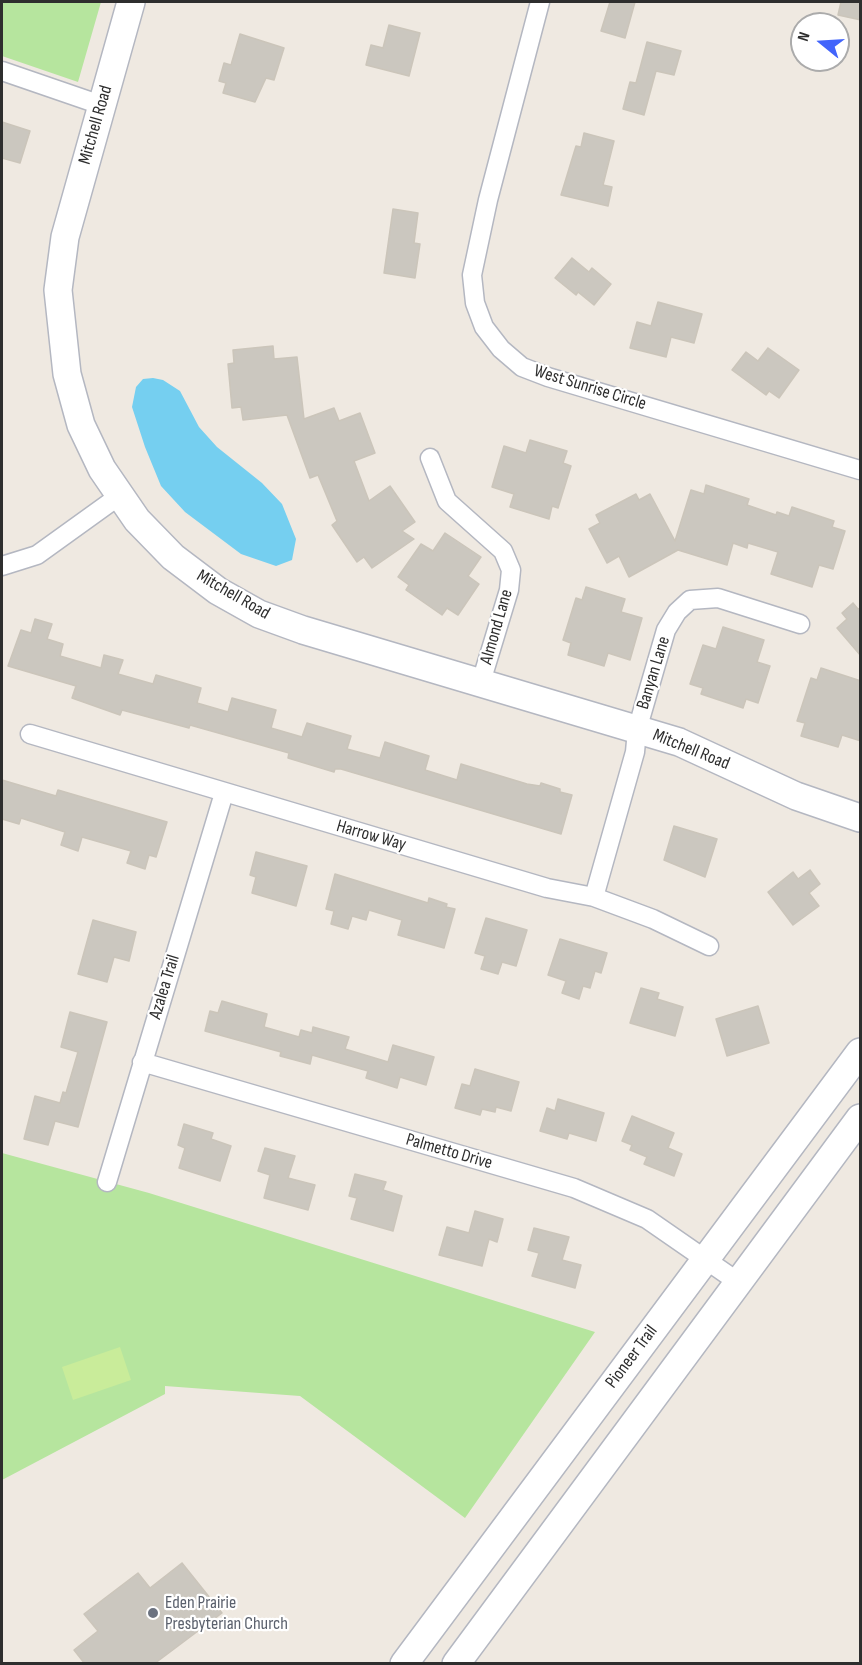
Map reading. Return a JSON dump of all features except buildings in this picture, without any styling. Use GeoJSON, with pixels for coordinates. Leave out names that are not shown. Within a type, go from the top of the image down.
{"type":"FeatureCollection","features":[{"type":"Feature","properties":{"kind":"main road","name":"Mitchell Road"},"geometry":{"type":"LineString","coordinates":[[131,2],[65,237],[58,290],[67,374],[81,425],[102,469],[137,520],[173,557],[218,591],[259,614],[303,630],[679,742],[796,796],[861,818]]}},
{"type":"Feature","properties":{"kind":"main road","name":"Pioneer Trail"},"geometry":{"type":"LineString","coordinates":[[404,1664],[861,1052]]}},
{"type":"Feature","properties":{"kind":"main road"},"geometry":{"type":"LineString","coordinates":[[456,1664],[861,1118]]}},
{"type":"Feature","properties":{"kind":"street","name":"West Sunrise Circle"},"geometry":{"type":"LineString","coordinates":[[540,2],[488,200],[472,275],[475,303],[484,327],[501,349],[522,367],[548,377],[861,470]]}},
{"type":"Feature","properties":{"kind":"street"},"geometry":{"type":"LineString","coordinates":[[2,70],[101,105]]}},
{"type":"Feature","properties":{"kind":"street","name":"Almond Lane"},"geometry":{"type":"LineString","coordinates":[[430,458],[447,501],[503,551],[511,570],[509,590],[481,682]]}},
{"type":"Feature","properties":{"kind":"street"},"geometry":{"type":"LineString","coordinates":[[2,566],[38,555],[119,496]]}},
{"type":"Feature","properties":{"kind":"street","name":"Banyan Lane"},"geometry":{"type":"LineString","coordinates":[[594,897],[635,752],[637,730],[666,630],[676,612],[690,600],[718,598],[800,624]]}},
{"type":"Feature","properties":{"kind":"street","name":"Harrow Way"},"geometry":{"type":"LineString","coordinates":[[30,734],[547,888],[594,897],[653,919],[709,946]]}},
{"type":"Feature","properties":{"kind":"street","name":"Azalea Trail"},"geometry":{"type":"LineString","coordinates":[[107,1182],[224,793]]}},
{"type":"Feature","properties":{"kind":"street","name":"Palmetto Drive"},"geometry":{"type":"LineString","coordinates":[[142,1062],[574,1188],[647,1219],[738,1282]]}},
{"type":"Feature","properties":{"kind":"green space"},"geometry":{"type":"Polygon","coordinates":[[[2,2],[101,2],[78,82],[2,56],[2,2]]]}},
{"type":"Feature","properties":{"kind":"green space"},"geometry":{"type":"Polygon","coordinates":[[[2,1153],[149,1193],[595,1332],[465,1518],[300,1396],[165,1386],[165,1394],[2,1480],[2,1153]]]}},
{"type":"Feature","properties":{"kind":"green space"},"geometry":{"type":"Polygon","coordinates":[[[120,1347],[131,1380],[73,1400],[62,1367],[120,1347]]]}},
{"type":"Feature","properties":{"kind":"water"},"geometry":{"type":"Polygon","coordinates":[[[143,379],[163,380],[180,391],[199,427],[217,447],[262,483],[282,504],[296,539],[292,560],[276,566],[241,554],[185,512],[161,486],[132,407],[136,387],[143,379]]]}},
{"type":"Feature","properties":{"kind":"place","name":"Eden Prairie Presbyterian Church"},"geometry":{"type":"Point","coordinates":[153,1613]}}]}
